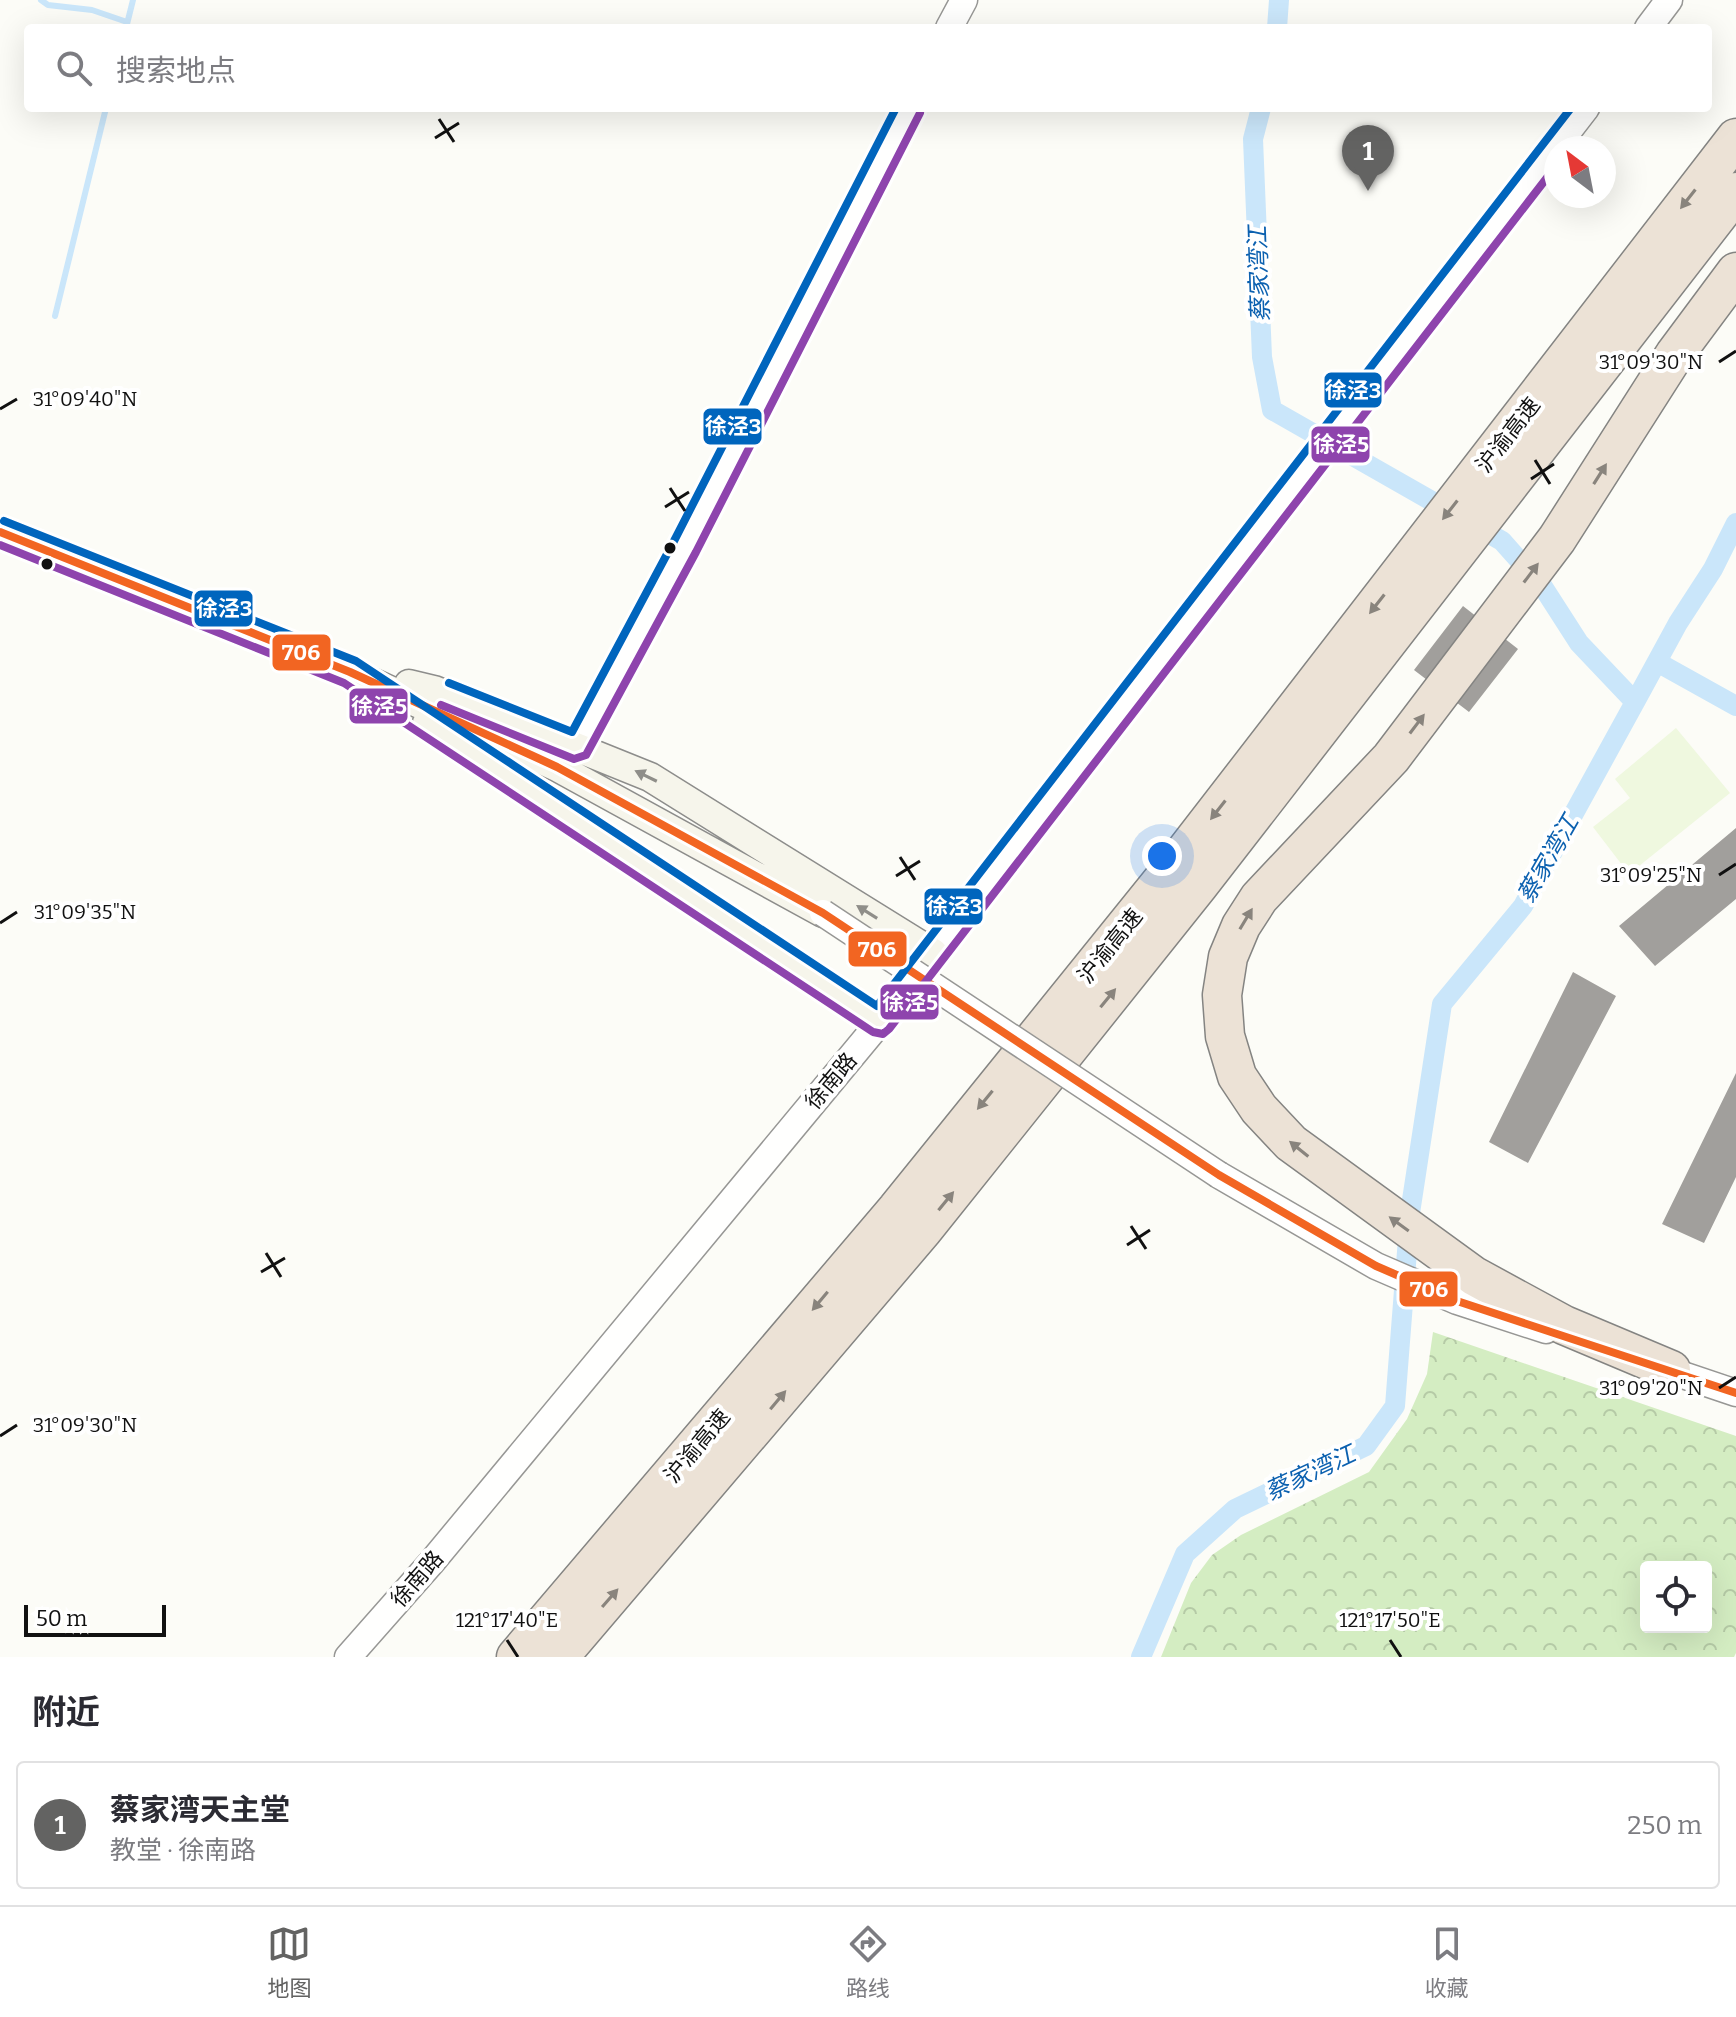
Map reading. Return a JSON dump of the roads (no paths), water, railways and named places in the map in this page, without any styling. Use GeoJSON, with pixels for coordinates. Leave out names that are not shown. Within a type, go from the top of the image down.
{"type":"FeatureCollection","features":[{"type":"Feature","properties":{"kind":"highway","name":"沪渝高速"},"geometry":{"type":"LineString","coordinates":[[1496,485],[1736,138]]}},
{"type":"Feature","properties":{"kind":"highway","name":"沪渝高速"},"geometry":{"type":"LineString","coordinates":[[513,1657],[666,1483],[897,1209],[1145,903],[1496,485],[1736,192]]}},
{"type":"Feature","properties":{"kind":"highway"},"geometry":{"type":"LineString","coordinates":[[1496,485],[1736,200]]}},
{"type":"Feature","properties":{"kind":"highway"},"geometry":{"type":"LineString","coordinates":[[1671,1370],[1517,1302],[1437,1251],[1291,1143],[1259,1109],[1237,1076],[1225,1036],[1222,995],[1228,957],[1241,926],[1259,898],[1391,758],[1557,539],[1675,354],[1736,272]]}},
{"type":"Feature","properties":{"kind":"highway","name":"沪渝高速"},"geometry":{"type":"LineString","coordinates":[[559,1657],[923,1230],[1199,885],[1439,551]]}},
{"type":"Feature","properties":{"kind":"main road"},"geometry":{"type":"LineString","coordinates":[[0,532],[350,672],[557,767],[823,913]]}},
{"type":"Feature","properties":{"kind":"main road"},"geometry":{"type":"LineString","coordinates":[[350,672],[434,690],[650,777],[933,953]]}},
{"type":"Feature","properties":{"kind":"main road"},"geometry":{"type":"LineString","coordinates":[[350,672],[880,1022]]}},
{"type":"Feature","properties":{"kind":"street"},"geometry":{"type":"LineString","coordinates":[[951,24],[964,0]]}},
{"type":"Feature","properties":{"kind":"street"},"geometry":{"type":"LineString","coordinates":[[1651,24],[1669,0]]}},
{"type":"Feature","properties":{"kind":"street"},"geometry":{"type":"LineString","coordinates":[[577,747],[685,547],[907,112]]}},
{"type":"Feature","properties":{"kind":"street","name":"徐南路"},"geometry":{"type":"LineString","coordinates":[[348,1657],[431,1563],[880,1022],[1583,112]]}},
{"type":"Feature","properties":{"kind":"street"},"geometry":{"type":"LineString","coordinates":[[823,913],[1219,1175],[1376,1266],[1457,1301],[1736,1393]]}},
{"type":"Feature","properties":{"kind":"waterway"},"geometry":{"type":"LineString","coordinates":[[41,0],[48,5],[92,10],[127,22]]}},
{"type":"Feature","properties":{"kind":"waterway"},"geometry":{"type":"LineString","coordinates":[[127,24],[133,0]]}},
{"type":"Feature","properties":{"kind":"waterway","name":"蔡家湾江"},"geometry":{"type":"LineString","coordinates":[[1277,24],[1279,0]]}},
{"type":"Feature","properties":{"kind":"waterway"},"geometry":{"type":"LineString","coordinates":[[55,316],[105,112]]}},
{"type":"Feature","properties":{"kind":"waterway","name":"蔡家湾江"},"geometry":{"type":"LineString","coordinates":[[1141,1657],[1185,1554],[1235,1509],[1366,1446],[1395,1406],[1410,1213],[1442,1004],[1523,906],[1635,702],[1579,643],[1543,587],[1502,541],[1272,410],[1262,357],[1253,139],[1260,112]]}},
{"type":"Feature","properties":{"kind":"waterway"},"geometry":{"type":"LineString","coordinates":[[1635,702],[1678,623],[1713,569],[1736,523]]}},
{"type":"Feature","properties":{"kind":"waterway"},"geometry":{"type":"LineString","coordinates":[[1657,662],[1736,706]]}},
{"type":"Feature","properties":{"kind":"place","name":"蔡家湾天主堂"},"geometry":{"type":"Point","coordinates":[1368,191]}}]}
